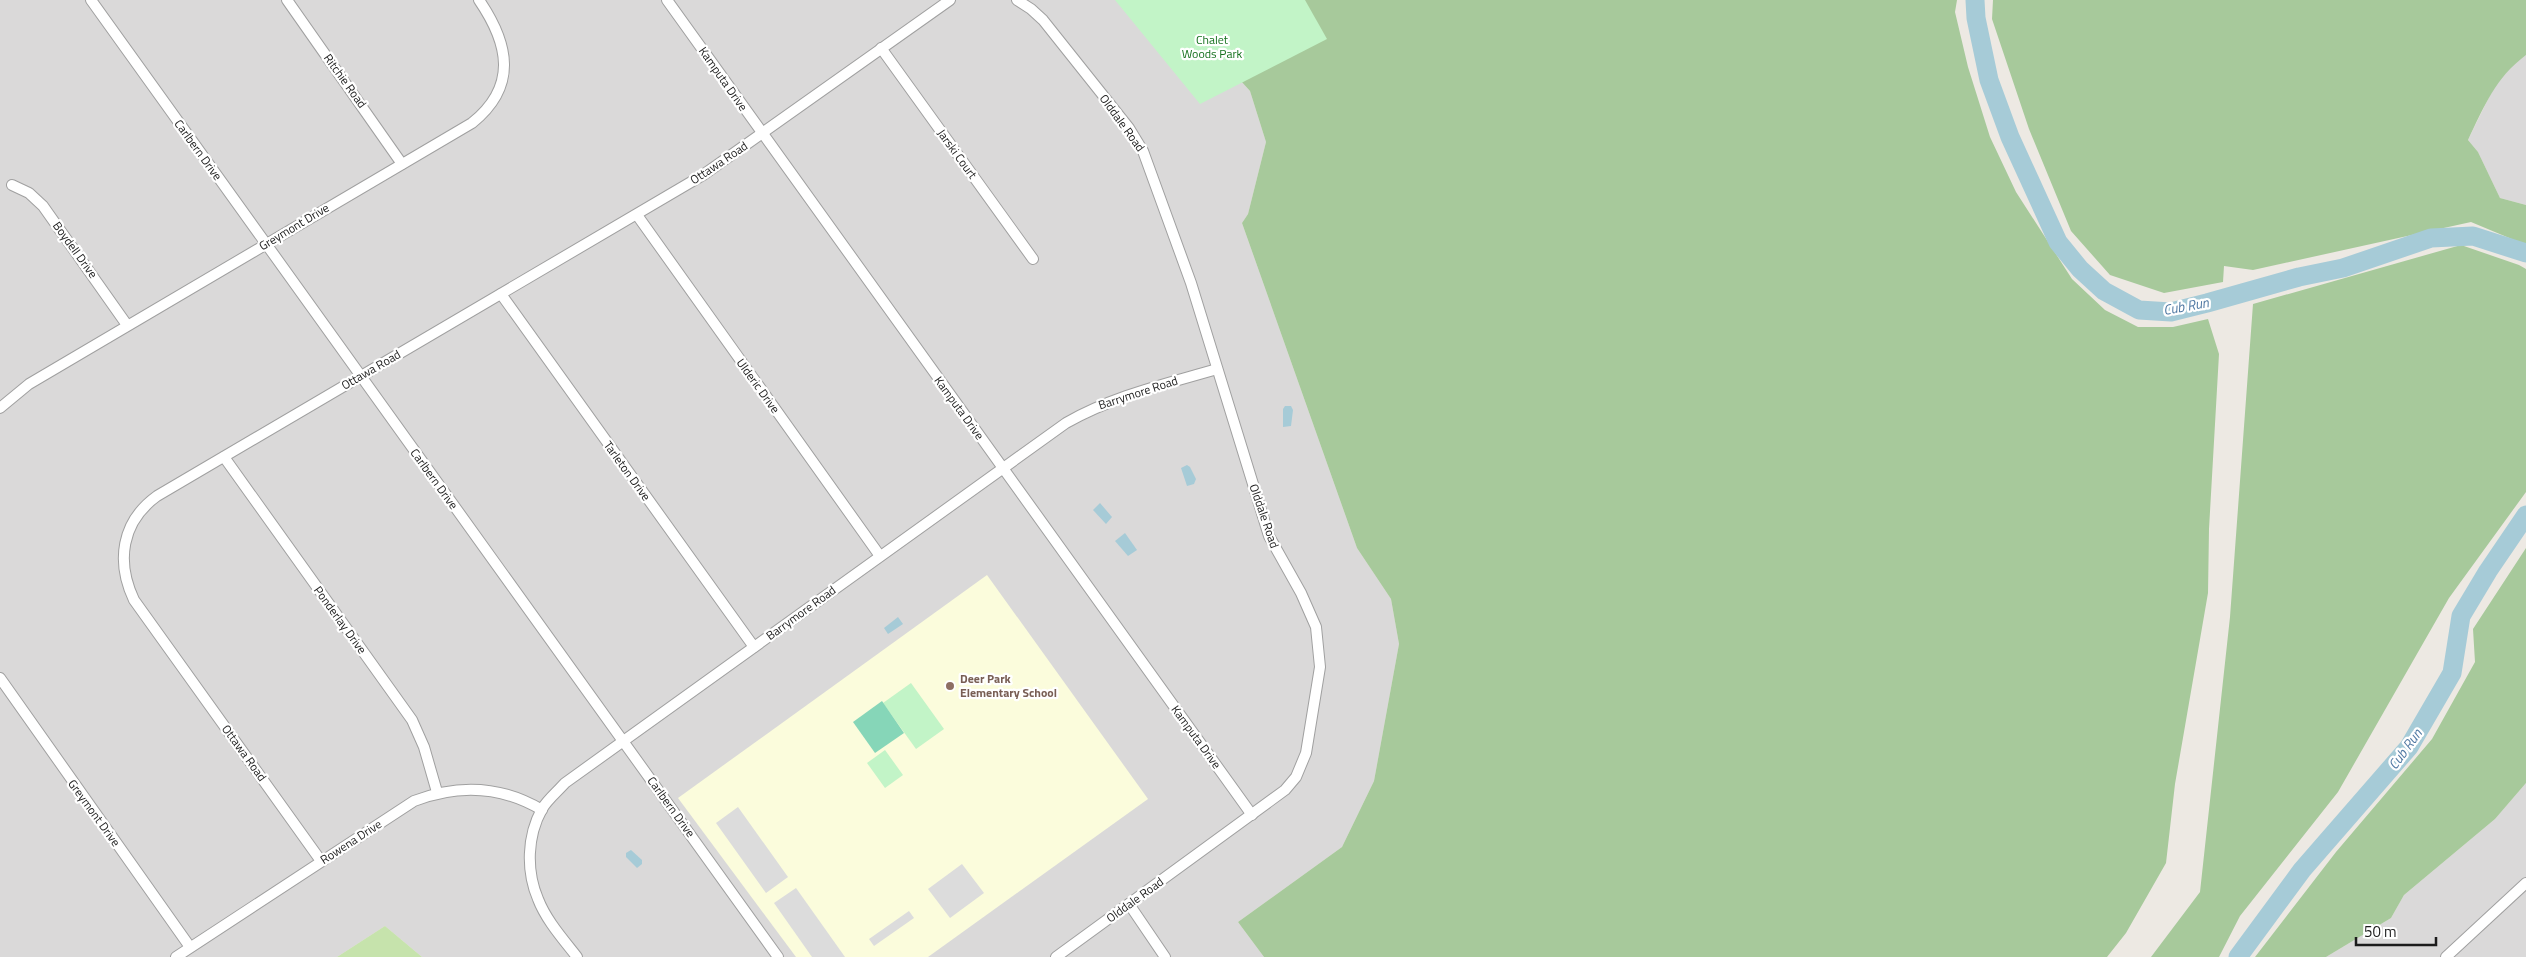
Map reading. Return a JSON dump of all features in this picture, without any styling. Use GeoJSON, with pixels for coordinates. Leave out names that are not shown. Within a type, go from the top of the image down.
{"type":"FeatureCollection","features":[{"type":"Feature","properties":{"kind":"street","name":"Carlbern Drive"},"geometry":{"type":"LineString","coordinates":[[91,0],[778,957]]}},
{"type":"Feature","properties":{"kind":"street","name":"Ritchie Road"},"geometry":{"type":"LineString","coordinates":[[286,0],[402,164]]}},
{"type":"Feature","properties":{"kind":"street","name":"Greymont Drive"},"geometry":{"type":"LineString","coordinates":[[0,408],[29,384],[472,123],[490,105],[499,90],[504,72],[502,44],[493,20],[479,0]]}},
{"type":"Feature","properties":{"kind":"street"},"geometry":{"type":"LineString","coordinates":[[669,3],[681,0]]}},
{"type":"Feature","properties":{"kind":"street","name":"Ottawa Road"},"geometry":{"type":"LineString","coordinates":[[321,861],[134,600],[124,576],[122,559],[124,542],[140,511],[157,496],[703,175],[950,0]]}},
{"type":"Feature","properties":{"kind":"street","name":"Olddale Road"},"geometry":{"type":"LineString","coordinates":[[1019,1],[1043,20],[1129,128],[1143,151],[1191,283],[1269,536],[1308,606],[1316,627],[1320,651],[1318,680],[1302,764],[1296,777],[1285,790],[1056,957]]}},
{"type":"Feature","properties":{"kind":"street","name":"Kamputa Drive"},"geometry":{"type":"LineString","coordinates":[[669,3],[1252,815]]}},
{"type":"Feature","properties":{"kind":"street","name":"Jarski Court"},"geometry":{"type":"LineString","coordinates":[[881,48],[1033,260]]}},
{"type":"Feature","properties":{"kind":"street","name":"Boydell Drive"},"geometry":{"type":"LineString","coordinates":[[12,185],[29,193],[43,206],[127,325]]}},
{"type":"Feature","properties":{"kind":"street","name":"Ulderic Drive"},"geometry":{"type":"LineString","coordinates":[[637,215],[880,556]]}},
{"type":"Feature","properties":{"kind":"street","name":"Tarleton Drive"},"geometry":{"type":"LineString","coordinates":[[502,294],[754,647]]}},
{"type":"Feature","properties":{"kind":"street","name":"Barrymore Road"},"geometry":{"type":"LineString","coordinates":[[576,957],[538,900],[531,878],[530,847],[533,832],[542,810],[565,783],[1066,423],[1093,408],[1217,369]]}},
{"type":"Feature","properties":{"kind":"street","name":"Ponderlay Drive"},"geometry":{"type":"LineString","coordinates":[[224,457],[412,720],[424,747],[437,792]]}},
{"type":"Feature","properties":{"kind":"street","name":"Greymont Drive"},"geometry":{"type":"LineString","coordinates":[[0,678],[8,692],[190,947]]}},
{"type":"Feature","properties":{"kind":"street","name":"Rowena Drive"},"geometry":{"type":"LineString","coordinates":[[176,957],[406,806],[437,792],[471,788],[501,792],[516,796],[542,810]]}},
{"type":"Feature","properties":{"kind":"street"},"geometry":{"type":"LineString","coordinates":[[2446,957],[2526,883]]}},
{"type":"Feature","properties":{"kind":"street"},"geometry":{"type":"LineString","coordinates":[[1129,904],[1165,957]]}},
{"type":"Feature","properties":{"kind":"shaded area"},"geometry":{"type":"Polygon","coordinates":[[[0,0],[1160,0],[1220,58],[1250,91],[1266,142],[1248,214],[1242,223],[1357,548],[1391,599],[1399,644],[1374,781],[1342,847],[1238,922],[1264,957],[422,957],[385,926],[337,957],[0,957],[0,0]]]}},
{"type":"Feature","properties":{"kind":"shaded area"},"geometry":{"type":"Polygon","coordinates":[[[2526,55],[2526,205],[2500,198],[2478,152],[2468,140],[2496,83],[2511,66],[2526,55]]]}},
{"type":"Feature","properties":{"kind":"shaded area","name":"Deer Park Elementary School"},"geometry":{"type":"Polygon","coordinates":[[[987,575],[1148,799],[928,957],[796,957],[678,798],[987,575]]]}},
{"type":"Feature","properties":{"kind":"shaded area"},"geometry":{"type":"Polygon","coordinates":[[[2526,783],[2526,957],[2326,957],[2391,918],[2404,895],[2495,819],[2526,783]]]}},
{"type":"Feature","properties":{"kind":"shaded area"},"geometry":{"type":"Polygon","coordinates":[[[738,807],[788,877],[766,893],[716,823],[738,807]]]}},
{"type":"Feature","properties":{"kind":"shaded area"},"geometry":{"type":"Polygon","coordinates":[[[962,864],[984,893],[950,918],[928,889],[962,864]]]}},
{"type":"Feature","properties":{"kind":"shaded area"},"geometry":{"type":"Polygon","coordinates":[[[796,888],[845,957],[812,957],[774,903],[796,888]]]}},
{"type":"Feature","properties":{"kind":"shaded area"},"geometry":{"type":"Polygon","coordinates":[[[909,911],[914,918],[874,946],[869,939],[909,911]]]}},
{"type":"Feature","properties":{"kind":"green space","name":"Chalet Woods Park"},"geometry":{"type":"Polygon","coordinates":[[[1115,0],[1305,0],[1327,39],[1200,104],[1115,0]]]}},
{"type":"Feature","properties":{"kind":"green space"},"geometry":{"type":"Polygon","coordinates":[[[1160,0],[1957,0],[1955,12],[1968,67],[1990,137],[2016,192],[2072,279],[2105,310],[2138,327],[2173,327],[2208,319],[2219,354],[2209,529],[2208,593],[2175,784],[2166,863],[2126,933],[2107,957],[1264,957],[1238,922],[1342,847],[1374,781],[1399,644],[1391,599],[1357,548],[1242,223],[1248,214],[1266,142],[1250,91],[1220,58],[1160,0]]]}},
{"type":"Feature","properties":{"kind":"green space"},"geometry":{"type":"Polygon","coordinates":[[[1993,0],[2526,0],[2526,55],[2498,83],[2468,140],[2478,152],[2500,198],[2526,205],[2526,245],[2471,222],[2253,270],[2224,266],[2223,282],[2164,293],[2110,275],[2071,231],[2029,129],[1992,19],[1993,0]]]}},
{"type":"Feature","properties":{"kind":"green space"},"geometry":{"type":"Polygon","coordinates":[[[2461,245],[2526,269],[2526,492],[2449,598],[2338,792],[2240,916],[2219,957],[2151,957],[2200,892],[2230,617],[2253,304],[2461,245]]]}},
{"type":"Feature","properties":{"kind":"green space"},"geometry":{"type":"Polygon","coordinates":[[[2526,548],[2526,783],[2495,819],[2404,895],[2391,918],[2326,957],[2255,957],[2336,852],[2432,739],[2475,662],[2473,629],[2526,548]]]}},
{"type":"Feature","properties":{"kind":"green space"},"geometry":{"type":"Polygon","coordinates":[[[911,683],[944,729],[916,749],[883,703],[911,683]]]}},
{"type":"Feature","properties":{"kind":"green space"},"geometry":{"type":"Polygon","coordinates":[[[882,701],[904,733],[875,753],[853,722],[882,701]]]}},
{"type":"Feature","properties":{"kind":"green space"},"geometry":{"type":"Polygon","coordinates":[[[885,750],[903,775],[885,788],[867,763],[885,750]]]}},
{"type":"Feature","properties":{"kind":"green space"},"geometry":{"type":"Polygon","coordinates":[[[385,926],[422,957],[337,957],[385,926]]]}},
{"type":"Feature","properties":{"kind":"water"},"geometry":{"type":"Polygon","coordinates":[[[1285,406],[1291,406],[1293,410],[1291,426],[1283,427],[1283,409],[1285,406]]]}},
{"type":"Feature","properties":{"kind":"water"},"geometry":{"type":"Polygon","coordinates":[[[1187,465],[1196,479],[1194,484],[1187,486],[1181,468],[1187,465]]]}},
{"type":"Feature","properties":{"kind":"water"},"geometry":{"type":"Polygon","coordinates":[[[1100,503],[1112,517],[1106,524],[1093,510],[1100,503]]]}},
{"type":"Feature","properties":{"kind":"water"},"geometry":{"type":"Polygon","coordinates":[[[1125,533],[1137,550],[1128,556],[1115,541],[1125,533]]]}},
{"type":"Feature","properties":{"kind":"water"},"geometry":{"type":"Polygon","coordinates":[[[898,617],[903,624],[888,634],[884,628],[898,617]]]}},
{"type":"Feature","properties":{"kind":"water"},"geometry":{"type":"Polygon","coordinates":[[[631,850],[642,860],[642,864],[637,868],[626,857],[626,853],[631,850]]]}},
{"type":"Feature","properties":{"kind":"waterway","name":"Cub Run"},"geometry":{"type":"LineString","coordinates":[[1975,0],[1976,18],[1989,80],[2010,137],[2058,242],[2080,269],[2104,291],[2139,310],[2171,312],[2299,277],[2343,268],[2431,238],[2473,236],[2526,253]]}},
{"type":"Feature","properties":{"kind":"waterway","name":"Cub Run"},"geometry":{"type":"LineString","coordinates":[[2238,957],[2302,870],[2409,747],[2452,673],[2461,616],[2488,571],[2526,515]]}},
{"type":"Feature","properties":{"kind":"place","name":"Deer Park Elementary School"},"geometry":{"type":"Point","coordinates":[950,686]}}]}
